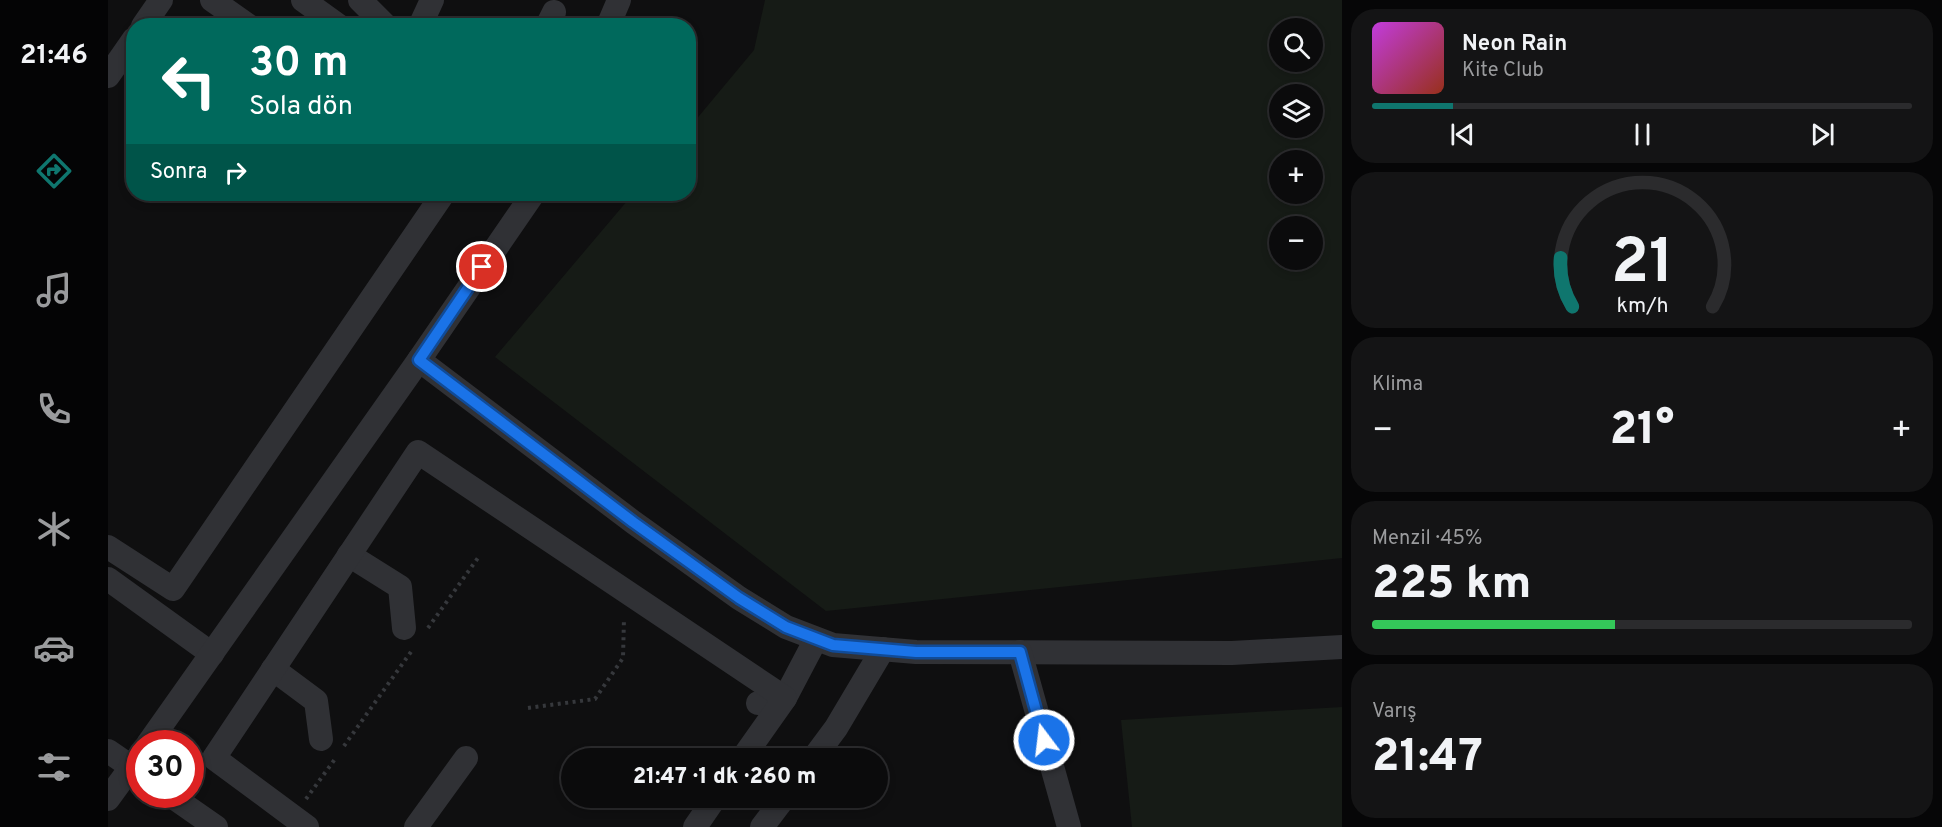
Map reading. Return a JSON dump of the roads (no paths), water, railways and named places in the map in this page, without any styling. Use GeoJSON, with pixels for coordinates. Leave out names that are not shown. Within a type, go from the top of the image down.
{"type":"FeatureCollection","features":[{"type":"Feature","properties":{"kind":"street"},"geometry":{"type":"LineString","coordinates":[[149,18],[161,0]]}},
{"type":"Feature","properties":{"kind":"street"},"geometry":{"type":"LineString","coordinates":[[212,0],[238,18]]}},
{"type":"Feature","properties":{"kind":"street"},"geometry":{"type":"LineString","coordinates":[[303,0],[328,18]]}},
{"type":"Feature","properties":{"kind":"street"},"geometry":{"type":"LineString","coordinates":[[360,0],[378,18]]}},
{"type":"Feature","properties":{"kind":"street"},"geometry":{"type":"LineString","coordinates":[[424,18],[432,0]]}},
{"type":"Feature","properties":{"kind":"street"},"geometry":{"type":"LineString","coordinates":[[611,18],[619,0]]}},
{"type":"Feature","properties":{"kind":"street"},"geometry":{"type":"LineString","coordinates":[[108,76],[126,50]]}},
{"type":"Feature","properties":{"kind":"street"},"geometry":{"type":"LineString","coordinates":[[108,547],[173,589],[438,201]]}},
{"type":"Feature","properties":{"kind":"street"},"geometry":{"type":"LineString","coordinates":[[158,730],[528,201]]}},
{"type":"Feature","properties":{"kind":"street"},"geometry":{"type":"LineString","coordinates":[[419,360],[633,522],[739,598],[786,627],[833,645],[916,652],[1232,653],[1342,647]]}},
{"type":"Feature","properties":{"kind":"street"},"geometry":{"type":"LineString","coordinates":[[300,822],[214,758],[418,452],[785,698]]}},
{"type":"Feature","properties":{"kind":"street"},"geometry":{"type":"LineString","coordinates":[[479,511],[503,509]]}},
{"type":"Feature","properties":{"kind":"street"},"geometry":{"type":"LineString","coordinates":[[349,555],[400,586],[416,634]]}},
{"type":"Feature","properties":{"kind":"street"},"geometry":{"type":"LineString","coordinates":[[108,579],[212,654]]}},
{"type":"Feature","properties":{"kind":"street"},"geometry":{"type":"LineString","coordinates":[[750,748],[785,698],[816,639]]}},
{"type":"Feature","properties":{"kind":"street"},"geometry":{"type":"LineString","coordinates":[[821,748],[884,650]]}},
{"type":"Feature","properties":{"kind":"street"},"geometry":{"type":"LineString","coordinates":[[1020,652],[1068,827]]}},
{"type":"Feature","properties":{"kind":"street"},"geometry":{"type":"LineString","coordinates":[[273,669],[316,701],[331,744]]}},
{"type":"Feature","properties":{"kind":"street"},"geometry":{"type":"LineString","coordinates":[[758,704],[785,698]]}},
{"type":"Feature","properties":{"kind":"street"},"geometry":{"type":"LineString","coordinates":[[108,751],[126,760]]}},
{"type":"Feature","properties":{"kind":"street"},"geometry":{"type":"LineString","coordinates":[[416,827],[466,758]]}},
{"type":"Feature","properties":{"kind":"street"},"geometry":{"type":"LineString","coordinates":[[108,799],[126,778]]}},
{"type":"Feature","properties":{"kind":"street"},"geometry":{"type":"LineString","coordinates":[[189,808],[216,827]]}},
{"type":"Feature","properties":{"kind":"street"},"geometry":{"type":"LineString","coordinates":[[692,824],[706,808]]}},
{"type":"Feature","properties":{"kind":"street"},"geometry":{"type":"LineString","coordinates":[[762,827],[776,808]]}}]}
